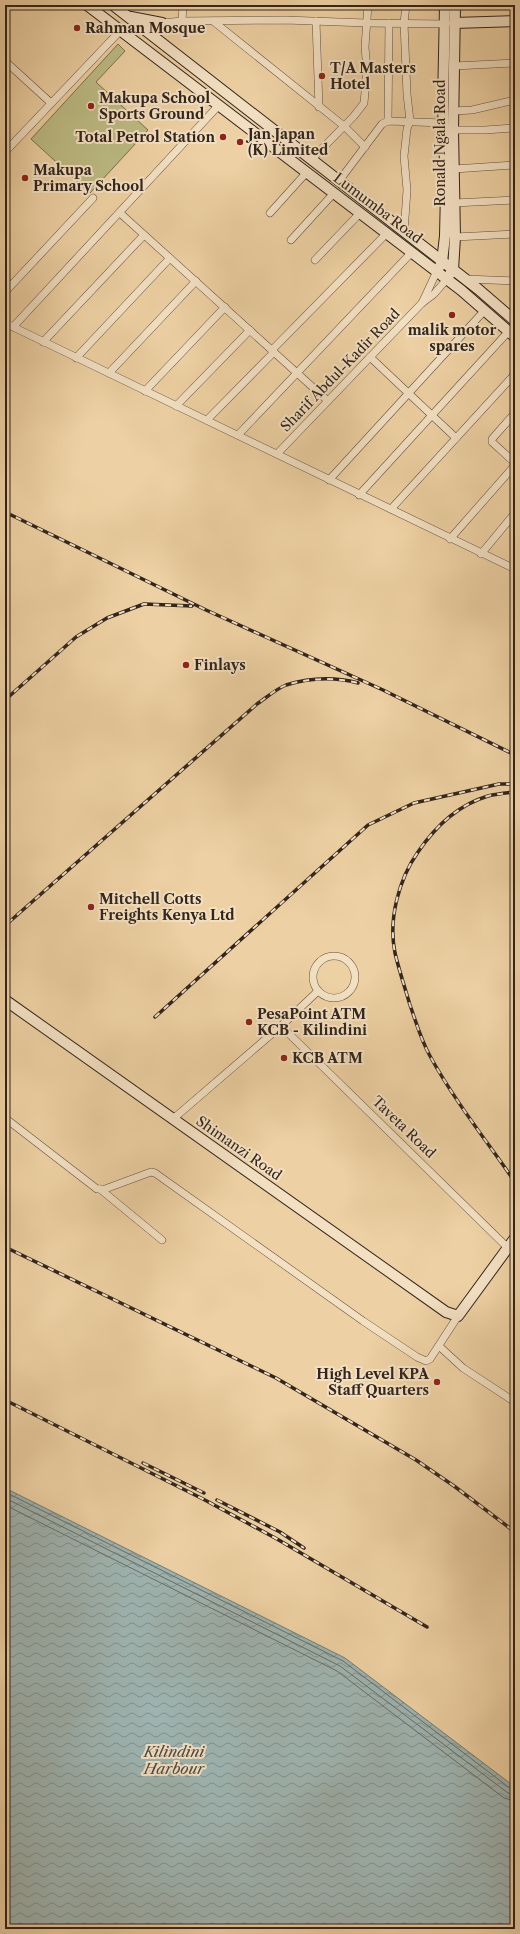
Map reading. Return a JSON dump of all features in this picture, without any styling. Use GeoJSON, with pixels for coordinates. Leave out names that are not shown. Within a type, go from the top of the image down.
{"type":"FeatureCollection","features":[{"type":"Feature","properties":{"kind":"main road","name":"Lumumba Road"},"geometry":{"type":"LineString","coordinates":[[87,5],[448,279],[512,334]]}},
{"type":"Feature","properties":{"kind":"main road","name":"Lumumba Road"},"geometry":{"type":"LineString","coordinates":[[114,5],[126,12],[145,30],[465,279],[515,321]]}},
{"type":"Feature","properties":{"kind":"main road"},"geometry":{"type":"LineString","coordinates":[[104,18],[114,5]]}},
{"type":"Feature","properties":{"kind":"main road","name":"Ronald Ngala Road"},"geometry":{"type":"LineString","coordinates":[[445,5],[450,23],[454,66],[452,130],[455,237],[453,270],[448,279]]}},
{"type":"Feature","properties":{"kind":"main road","name":"Ronald Ngala Road"},"geometry":{"type":"LineString","coordinates":[[437,271],[442,262],[445,236],[446,191],[444,123],[450,23],[455,5]]}},
{"type":"Feature","properties":{"kind":"main road"},"geometry":{"type":"LineString","coordinates":[[126,12],[162,23]]}},
{"type":"Feature","properties":{"kind":"main road"},"geometry":{"type":"LineString","coordinates":[[450,23],[515,21]]}},
{"type":"Feature","properties":{"kind":"main road"},"geometry":{"type":"LineString","coordinates":[[135,42],[145,30]]}},
{"type":"Feature","properties":{"kind":"main road","name":"Shimanzi Road"},"geometry":{"type":"LineString","coordinates":[[5,1000],[446,1312],[458,1316]]}},
{"type":"Feature","properties":{"kind":"main road"},"geometry":{"type":"LineString","coordinates":[[458,1316],[515,1238]]}},
{"type":"Feature","properties":{"kind":"street"},"geometry":{"type":"LineString","coordinates":[[182,20],[183,5]]}},
{"type":"Feature","properties":{"kind":"street"},"geometry":{"type":"LineString","coordinates":[[311,160],[364,103],[367,70],[366,23],[369,14],[368,5]]}},
{"type":"Feature","properties":{"kind":"street"},"geometry":{"type":"LineString","coordinates":[[404,232],[407,190],[404,156],[407,129],[410,121],[407,94],[404,23],[406,5]]}},
{"type":"Feature","properties":{"kind":"street"},"geometry":{"type":"LineString","coordinates":[[145,30],[162,23],[182,20],[450,23]]}},
{"type":"Feature","properties":{"kind":"street"},"geometry":{"type":"LineString","coordinates":[[212,21],[344,126],[365,147]]}},
{"type":"Feature","properties":{"kind":"street"},"geometry":{"type":"LineString","coordinates":[[316,21],[319,107]]}},
{"type":"Feature","properties":{"kind":"street"},"geometry":{"type":"LineString","coordinates":[[158,40],[162,23]]}},
{"type":"Feature","properties":{"kind":"street"},"geometry":{"type":"LineString","coordinates":[[388,121],[389,23]]}},
{"type":"Feature","properties":{"kind":"street"},"geometry":{"type":"LineString","coordinates":[[5,152],[120,31]]}},
{"type":"Feature","properties":{"kind":"street"},"geometry":{"type":"LineString","coordinates":[[5,61],[51,103]]}},
{"type":"Feature","properties":{"kind":"street"},"geometry":{"type":"LineString","coordinates":[[454,66],[515,63]]}},
{"type":"Feature","properties":{"kind":"street"},"geometry":{"type":"LineString","coordinates":[[453,110],[472,110],[515,100]]}},
{"type":"Feature","properties":{"kind":"street"},"geometry":{"type":"LineString","coordinates":[[13,327],[219,105]]}},
{"type":"Feature","properties":{"kind":"street"},"geometry":{"type":"LineString","coordinates":[[339,181],[382,124],[388,121],[444,123]]}},
{"type":"Feature","properties":{"kind":"street"},"geometry":{"type":"LineString","coordinates":[[452,130],[515,128]]}},
{"type":"Feature","properties":{"kind":"street"},"geometry":{"type":"LineString","coordinates":[[454,169],[515,165]]}},
{"type":"Feature","properties":{"kind":"street"},"geometry":{"type":"LineString","coordinates":[[270,213],[307,172]]}},
{"type":"Feature","properties":{"kind":"street"},"geometry":{"type":"LineString","coordinates":[[291,240],[334,193]]}},
{"type":"Feature","properties":{"kind":"street"},"geometry":{"type":"LineString","coordinates":[[5,292],[93,198]]}},
{"type":"Feature","properties":{"kind":"street"},"geometry":{"type":"LineString","coordinates":[[454,204],[515,200]]}},
{"type":"Feature","properties":{"kind":"street"},"geometry":{"type":"LineString","coordinates":[[120,212],[328,401]]}},
{"type":"Feature","properties":{"kind":"street"},"geometry":{"type":"LineString","coordinates":[[315,260],[360,212]]}},
{"type":"Feature","properties":{"kind":"street"},"geometry":{"type":"LineString","coordinates":[[207,420],[387,233]]}},
{"type":"Feature","properties":{"kind":"street"},"geometry":{"type":"LineString","coordinates":[[455,237],[515,234]]}},
{"type":"Feature","properties":{"kind":"street"},"geometry":{"type":"LineString","coordinates":[[43,342],[144,235]]}},
{"type":"Feature","properties":{"kind":"street"},"geometry":{"type":"LineString","coordinates":[[238,435],[298,374],[412,252]]}},
{"type":"Feature","properties":{"kind":"street"},"geometry":{"type":"LineString","coordinates":[[76,358],[170,258]]}},
{"type":"Feature","properties":{"kind":"street","name":"Sharif Abdul-Kadir Road"},"geometry":{"type":"LineString","coordinates":[[422,303],[437,271]]}},
{"type":"Feature","properties":{"kind":"street","name":"Sharif Abdul-Kadir Road"},"geometry":{"type":"LineString","coordinates":[[277,454],[422,303],[434,294],[448,279]]}},
{"type":"Feature","properties":{"kind":"street"},"geometry":{"type":"LineString","coordinates":[[465,279],[515,281]]}},
{"type":"Feature","properties":{"kind":"street"},"geometry":{"type":"LineString","coordinates":[[109,373],[196,281]]}},
{"type":"Feature","properties":{"kind":"street"},"geometry":{"type":"LineString","coordinates":[[145,391],[225,307]]}},
{"type":"Feature","properties":{"kind":"street"},"geometry":{"type":"LineString","coordinates":[[329,480],[485,310]]}},
{"type":"Feature","properties":{"kind":"street"},"geometry":{"type":"LineString","coordinates":[[5,323],[481,554],[514,567]]}},
{"type":"Feature","properties":{"kind":"street"},"geometry":{"type":"LineString","coordinates":[[176,406],[250,330]]}},
{"type":"Feature","properties":{"kind":"street"},"geometry":{"type":"LineString","coordinates":[[359,495],[512,334]]}},
{"type":"Feature","properties":{"kind":"street"},"geometry":{"type":"LineString","coordinates":[[370,357],[456,438]]}},
{"type":"Feature","properties":{"kind":"street"},"geometry":{"type":"LineString","coordinates":[[391,509],[515,374]]}},
{"type":"Feature","properties":{"kind":"street"},"geometry":{"type":"LineString","coordinates":[[450,539],[515,464],[492,442],[492,439],[515,413]]}},
{"type":"Feature","properties":{"kind":"street"},"geometry":{"type":"LineString","coordinates":[[481,554],[515,513]]}},
{"type":"Feature","properties":{"kind":"street"},"geometry":{"type":"LineString","coordinates":[[335,956],[341,957],[352,966],[355,979],[349,992],[337,998],[330,998],[318,991],[315,985],[314,972],[322,960],[335,956]]}},
{"type":"Feature","properties":{"kind":"street"},"geometry":{"type":"LineString","coordinates":[[173,1118],[281,1026],[318,991]]}},
{"type":"Feature","properties":{"kind":"street","name":"Taveta Road"},"geometry":{"type":"LineString","coordinates":[[281,1026],[508,1248]]}},
{"type":"Feature","properties":{"kind":"street"},"geometry":{"type":"LineString","coordinates":[[5,1118],[94,1187],[100,1189],[162,1240]]}},
{"type":"Feature","properties":{"kind":"street"},"geometry":{"type":"LineString","coordinates":[[100,1189],[151,1172],[155,1173],[413,1356],[426,1361],[439,1346],[458,1316]]}},
{"type":"Feature","properties":{"kind":"street"},"geometry":{"type":"LineString","coordinates":[[439,1346],[463,1368],[515,1402]]}},
{"type":"Feature","properties":{"kind":"shaded area","name":"Makupa School Sports Ground"},"geometry":{"type":"Polygon","coordinates":[[[118,44],[125,51],[96,82],[148,130],[90,193],[31,139],[118,44]]]}},
{"type":"Feature","properties":{"kind":"water","name":"Kilindini Harbour"},"geometry":{"type":"Polygon","coordinates":[[[5,1488],[345,1658],[515,1787],[515,1929],[5,1929],[5,1488]]]}},
{"type":"Feature","properties":{"kind":"railway"},"geometry":{"type":"LineString","coordinates":[[5,512],[206,610],[383,690],[515,755]]}},
{"type":"Feature","properties":{"kind":"railway"},"geometry":{"type":"LineString","coordinates":[[5,700],[76,637],[107,618],[144,604],[192,606]]}},
{"type":"Feature","properties":{"kind":"railway"},"geometry":{"type":"LineString","coordinates":[[8,923],[257,704],[275,691],[286,685],[322,679],[358,683]]}},
{"type":"Feature","properties":{"kind":"railway"},"geometry":{"type":"LineString","coordinates":[[155,1017],[368,825],[414,803],[499,784],[515,784]]}},
{"type":"Feature","properties":{"kind":"railway"},"geometry":{"type":"LineString","coordinates":[[515,792],[488,796],[467,805],[448,818],[432,834],[418,852],[405,874],[394,913],[393,927],[393,940],[398,966],[410,1005],[427,1050],[439,1072],[460,1104],[515,1182]]}},
{"type":"Feature","properties":{"kind":"railway"},"geometry":{"type":"LineString","coordinates":[[5,1247],[276,1378],[416,1460],[454,1486],[515,1532]]}},
{"type":"Feature","properties":{"kind":"railway"},"geometry":{"type":"LineString","coordinates":[[5,1400],[203,1499],[277,1539],[427,1627]]}},
{"type":"Feature","properties":{"kind":"railway"},"geometry":{"type":"LineString","coordinates":[[143,1463],[204,1493]]}},
{"type":"Feature","properties":{"kind":"railway"},"geometry":{"type":"LineString","coordinates":[[217,1500],[280,1532],[304,1548]]}},
{"type":"Feature","properties":{"kind":"place","name":"Rahman Mosque"},"geometry":{"type":"Point","coordinates":[77,28]}},
{"type":"Feature","properties":{"kind":"place","name":"T/A Masters Hotel"},"geometry":{"type":"Point","coordinates":[322,76]}},
{"type":"Feature","properties":{"kind":"place","name":"Makupa School Sports Ground"},"geometry":{"type":"Point","coordinates":[91,106]}},
{"type":"Feature","properties":{"kind":"place","name":"Total Petrol Station"},"geometry":{"type":"Point","coordinates":[223,137]}},
{"type":"Feature","properties":{"kind":"place","name":"Jan Japan (K) Limited"},"geometry":{"type":"Point","coordinates":[240,142]}},
{"type":"Feature","properties":{"kind":"place","name":"Makupa Primary School"},"geometry":{"type":"Point","coordinates":[25,178]}},
{"type":"Feature","properties":{"kind":"place","name":"malik motor spares"},"geometry":{"type":"Point","coordinates":[452,315]}},
{"type":"Feature","properties":{"kind":"place","name":"Finlays"},"geometry":{"type":"Point","coordinates":[186,665]}},
{"type":"Feature","properties":{"kind":"place","name":"Mitchell Cotts Freights Kenya Ltd"},"geometry":{"type":"Point","coordinates":[91,907]}},
{"type":"Feature","properties":{"kind":"place","name":"PesaPoint ATM KCB - Kilindini"},"geometry":{"type":"Point","coordinates":[249,1022]}},
{"type":"Feature","properties":{"kind":"place","name":"KCB ATM"},"geometry":{"type":"Point","coordinates":[284,1058]}},
{"type":"Feature","properties":{"kind":"place","name":"High Level KPA Staff Quarters"},"geometry":{"type":"Point","coordinates":[437,1382]}}]}
